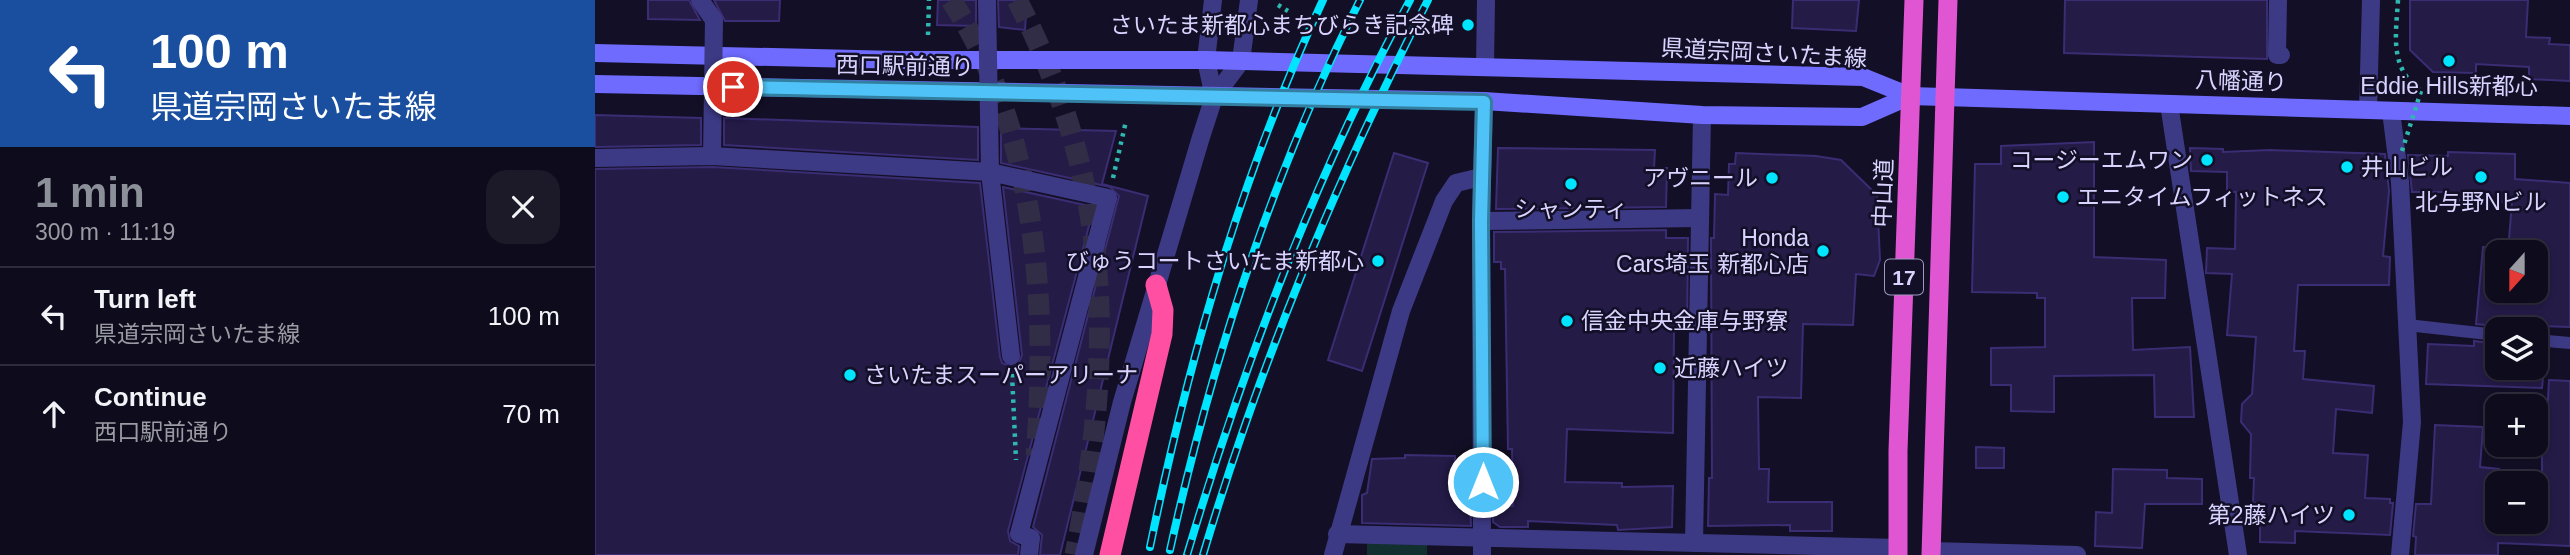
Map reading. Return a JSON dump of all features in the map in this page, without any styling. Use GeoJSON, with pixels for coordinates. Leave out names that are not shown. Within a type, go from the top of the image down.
{"type":"FeatureCollection","features":[{"type":"Feature","properties":{"kind":"highway","name":"中山道"},"geometry":{"type":"LineString","coordinates":[[1898,551],[1898,451],[1914,0]]}},
{"type":"Feature","properties":{"kind":"highway","name":"17"},"geometry":{"type":"LineString","coordinates":[[1931,553],[1948,0]]}},
{"type":"Feature","properties":{"kind":"highway"},"geometry":{"type":"LineString","coordinates":[[1110,555],[1162,334],[1163,310],[1156,285]]}},
{"type":"Feature","properties":{"kind":"main road","name":"西口駅前通り"},"geometry":{"type":"LineString","coordinates":[[595,53],[897,61],[1206,60]]}},
{"type":"Feature","properties":{"kind":"main road","name":"県道宗岡さいたま線"},"geometry":{"type":"LineString","coordinates":[[1206,60],[1863,78],[1910,96]]}},
{"type":"Feature","properties":{"kind":"main road","name":"西口駅前通り"},"geometry":{"type":"LineString","coordinates":[[595,83],[1214,97]]}},
{"type":"Feature","properties":{"kind":"main road","name":"八幡通り"},"geometry":{"type":"LineString","coordinates":[[1910,96],[2570,116]]}},
{"type":"Feature","properties":{"kind":"main road"},"geometry":{"type":"LineString","coordinates":[[1214,97],[1484,102],[1702,115],[1862,117],[1910,96]]}},
{"type":"Feature","properties":{"kind":"street"},"geometry":{"type":"LineString","coordinates":[[700,0],[714,20],[712,156]]}},
{"type":"Feature","properties":{"kind":"street"},"geometry":{"type":"LineString","coordinates":[[987,0],[990,172],[1011,356]]}},
{"type":"Feature","properties":{"kind":"street"},"geometry":{"type":"LineString","coordinates":[[1213,0],[1206,60],[1214,97]]}},
{"type":"Feature","properties":{"kind":"street"},"geometry":{"type":"LineString","coordinates":[[1084,555],[1156,285],[1214,97],[1241,61],[1249,0]]}},
{"type":"Feature","properties":{"kind":"street"},"geometry":{"type":"LineString","coordinates":[[1485,67],[1486,0]]}},
{"type":"Feature","properties":{"kind":"street"},"geometry":{"type":"LineString","coordinates":[[2278,0],[2277,55],[2281,55]]}},
{"type":"Feature","properties":{"kind":"street"},"geometry":{"type":"LineString","coordinates":[[2368,110],[2371,0]]}},
{"type":"Feature","properties":{"kind":"street"},"geometry":{"type":"LineString","coordinates":[[1482,546],[1481,177],[1484,102]]}},
{"type":"Feature","properties":{"kind":"street"},"geometry":{"type":"LineString","coordinates":[[2169,104],[2238,555]]}},
{"type":"Feature","properties":{"kind":"street"},"geometry":{"type":"LineString","coordinates":[[2391,111],[2400,182],[2412,422],[2400,555]]}},
{"type":"Feature","properties":{"kind":"street"},"geometry":{"type":"LineString","coordinates":[[1694,543],[1702,115]]}},
{"type":"Feature","properties":{"kind":"street"},"geometry":{"type":"LineString","coordinates":[[595,158],[712,156],[990,172],[1108,198],[1019,534],[1031,538],[1029,555]]}},
{"type":"Feature","properties":{"kind":"street"},"geometry":{"type":"LineString","coordinates":[[1333,555],[1401,311],[1444,201],[1456,183],[1481,177]]}},
{"type":"Feature","properties":{"kind":"street"},"geometry":{"type":"LineString","coordinates":[[1481,221],[1699,218]]}},
{"type":"Feature","properties":{"kind":"street"},"geometry":{"type":"LineString","coordinates":[[1337,534],[1482,546],[1665,549],[1694,543],[1898,551]]}},
{"type":"Feature","properties":{"kind":"street"},"geometry":{"type":"LineString","coordinates":[[1931,553],[2077,555]]}},
{"type":"Feature","properties":{"kind":"lane"},"geometry":{"type":"LineString","coordinates":[[2407,325],[2485,334]]}},
{"type":"Feature","properties":{"kind":"lane"},"geometry":{"type":"LineString","coordinates":[[2548,341],[2570,343]]}},
{"type":"Feature","properties":{"kind":"path"},"geometry":{"type":"LineString","coordinates":[[928,35],[929,0]]}},
{"type":"Feature","properties":{"kind":"path"},"geometry":{"type":"LineString","coordinates":[[2398,0],[2396,51],[2405,77],[2421,91],[2402,151]]}},
{"type":"Feature","properties":{"kind":"path"},"geometry":{"type":"LineString","coordinates":[[1278,5],[1287,10]]}},
{"type":"Feature","properties":{"kind":"path"},"geometry":{"type":"LineString","coordinates":[[1108,198],[1126,121]]}},
{"type":"Feature","properties":{"kind":"path"},"geometry":{"type":"LineString","coordinates":[[1011,356],[1016,466]]}},
{"type":"Feature","properties":{"kind":"green space"},"geometry":{"type":"Polygon","coordinates":[[[1367,543],[1427,544],[1427,555],[1367,555],[1367,543]]]}},
{"type":"Feature","properties":{"kind":"building"},"geometry":{"type":"Polygon","coordinates":[[[648,0],[689,0],[700,20],[648,19],[648,0]]]}},
{"type":"Feature","properties":{"kind":"building"},"geometry":{"type":"Polygon","coordinates":[[[714,0],[780,0],[779,21],[725,21],[714,0]]]}},
{"type":"Feature","properties":{"kind":"building"},"geometry":{"type":"Polygon","coordinates":[[[938,0],[976,0],[976,26],[937,25],[938,0]]]}},
{"type":"Feature","properties":{"kind":"building"},"geometry":{"type":"Polygon","coordinates":[[[998,0],[1027,0],[1025,30],[999,27],[998,0]]]}},
{"type":"Feature","properties":{"kind":"building"},"geometry":{"type":"Polygon","coordinates":[[[1793,0],[1859,0],[1856,31],[1792,28],[1793,0]]]}},
{"type":"Feature","properties":{"kind":"building"},"geometry":{"type":"Polygon","coordinates":[[[2065,0],[2267,0],[2267,59],[2064,53],[2065,0]]]}},
{"type":"Feature","properties":{"kind":"building"},"geometry":{"type":"Polygon","coordinates":[[[2410,0],[2528,0],[2526,37],[2550,38],[2549,44],[2570,45],[2570,81],[2529,79],[2529,67],[2476,64],[2476,73],[2433,72],[2410,50],[2410,0]]]}},
{"type":"Feature","properties":{"kind":"building"},"geometry":{"type":"Polygon","coordinates":[[[595,115],[701,118],[701,145],[595,147],[595,115]]]}},
{"type":"Feature","properties":{"kind":"building"},"geometry":{"type":"Polygon","coordinates":[[[724,118],[978,127],[978,160],[724,145],[724,118]]]}},
{"type":"Feature","properties":{"kind":"building"},"geometry":{"type":"Polygon","coordinates":[[[1001,128],[1116,131],[1102,184],[1148,196],[1060,555],[1040,555],[1042,535],[1033,527],[1119,196],[1110,187],[1001,163],[1001,128]]]}},
{"type":"Feature","properties":{"kind":"building"},"geometry":{"type":"Polygon","coordinates":[[[2094,142],[2094,257],[2166,260],[2165,298],[2132,298],[2133,350],[2190,347],[2194,417],[2155,417],[2154,375],[2054,376],[2054,412],[2011,411],[2011,385],[1991,385],[1991,348],[2045,347],[2045,298],[2037,298],[2037,293],[1972,292],[1975,164],[2001,164],[2001,146],[2094,142]]]}},
{"type":"Feature","properties":{"kind":"building"},"geometry":{"type":"Polygon","coordinates":[[[1498,148],[1655,150],[1654,168],[1667,168],[1666,207],[1496,209],[1498,148]]]}},
{"type":"Feature","properties":{"kind":"building"},"geometry":{"type":"Polygon","coordinates":[[[2190,148],[2223,149],[2223,152],[2270,150],[2385,154],[2389,191],[2383,256],[2390,257],[2389,285],[2298,285],[2294,351],[2305,351],[2303,379],[2374,386],[2372,413],[2336,409],[2333,453],[2368,455],[2365,498],[2390,499],[2390,503],[2393,503],[2390,535],[2295,531],[2295,543],[2260,542],[2260,503],[2253,503],[2254,478],[2250,478],[2251,434],[2241,422],[2242,404],[2252,394],[2256,337],[2227,335],[2232,274],[2206,273],[2207,248],[2235,249],[2236,192],[2227,192],[2227,172],[2191,171],[2190,148]]]}},
{"type":"Feature","properties":{"kind":"building"},"geometry":{"type":"Polygon","coordinates":[[[2448,152],[2515,154],[2515,179],[2570,183],[2570,327],[2548,326],[2548,317],[2485,317],[2485,325],[2476,324],[2483,247],[2485,303],[2548,303],[2548,240],[2509,240],[2512,202],[2447,200],[2447,192],[2412,192],[2408,155],[2448,156],[2448,152]]]}},
{"type":"Feature","properties":{"kind":"building","name":"びゅうコートさいたま新都心"},"geometry":{"type":"Polygon","coordinates":[[[1394,153],[1428,163],[1362,371],[1328,360],[1394,153]]]}},
{"type":"Feature","properties":{"kind":"building"},"geometry":{"type":"Polygon","coordinates":[[[1736,153],[1816,156],[1841,160],[1877,195],[1880,260],[1874,276],[1856,274],[1853,325],[1803,324],[1801,398],[1758,397],[1759,469],[1769,469],[1768,502],[1832,502],[1832,531],[1790,531],[1790,525],[1708,526],[1709,478],[1712,478],[1711,238],[1714,238],[1715,194],[1728,195],[1729,164],[1735,164],[1736,153]]]}},
{"type":"Feature","properties":{"kind":"building","name":"さいたまスーパーアリーナ"},"geometry":{"type":"Polygon","coordinates":[[[712,167],[980,183],[1000,357],[1002,363],[1012,367],[1018,365],[1022,355],[1003,187],[1094,207],[1008,531],[1010,541],[1019,546],[1018,555],[595,555],[595,169],[712,167]]]}},
{"type":"Feature","properties":{"kind":"building"},"geometry":{"type":"Polygon","coordinates":[[[1666,230],[1666,238],[1688,238],[1687,331],[1674,331],[1673,433],[1567,429],[1565,482],[1622,483],[1622,487],[1673,486],[1672,527],[1618,530],[1617,525],[1528,521],[1528,527],[1500,527],[1493,522],[1493,506],[1513,506],[1512,449],[1508,449],[1505,269],[1501,269],[1501,262],[1494,262],[1494,232],[1666,230]]]}},
{"type":"Feature","properties":{"kind":"building"},"geometry":{"type":"Polygon","coordinates":[[[2474,341],[2485,342],[2485,380],[2543,380],[2542,388],[2426,384],[2428,344],[2474,346],[2474,341]]]}},
{"type":"Feature","properties":{"kind":"building"},"geometry":{"type":"Polygon","coordinates":[[[2549,380],[2570,381],[2570,546],[2498,543],[2498,555],[2415,555],[2416,537],[2413,536],[2416,504],[2431,504],[2435,425],[2483,427],[2480,467],[2499,469],[2485,471],[2485,534],[2548,534],[2548,471],[2542,471],[2542,457],[2548,457],[2549,380]]]}},
{"type":"Feature","properties":{"kind":"building"},"geometry":{"type":"Polygon","coordinates":[[[1976,447],[2004,448],[2004,468],[1976,468],[1976,447]]]}},
{"type":"Feature","properties":{"kind":"building"},"geometry":{"type":"Polygon","coordinates":[[[1405,455],[1455,456],[1455,465],[1462,465],[1462,499],[1470,499],[1471,526],[1362,523],[1362,495],[1367,493],[1372,459],[1405,458],[1405,455]]]}},
{"type":"Feature","properties":{"kind":"building"},"geometry":{"type":"Polygon","coordinates":[[[2113,469],[2167,470],[2167,478],[2202,479],[2202,504],[2145,504],[2142,548],[2095,546],[2096,512],[2112,513],[2113,469]]]}},
{"type":"Feature","properties":{"kind":"tunnel"},"geometry":{"type":"LineString","coordinates":[[951,0],[980,51],[1002,105],[1019,162],[1030,220],[1040,339],[1036,456]]}},
{"type":"Feature","properties":{"kind":"tunnel"},"geometry":{"type":"LineString","coordinates":[[1017,0],[1049,69],[1072,137],[1088,205],[1097,272],[1099,340],[1096,409],[1088,481],[1075,555]]}},
{"type":"Feature","properties":{"kind":"railway"},"geometry":{"type":"LineString","coordinates":[[1150,547],[1182,406],[1220,268],[1267,133],[1323,0]]}},
{"type":"Feature","properties":{"kind":"railway"},"geometry":{"type":"LineString","coordinates":[[1170,550],[1205,408],[1248,269],[1299,133],[1360,0]]}},
{"type":"Feature","properties":{"kind":"railway"},"geometry":{"type":"LineString","coordinates":[[1187,555],[1233,412],[1284,272],[1343,134],[1410,0]]}},
{"type":"Feature","properties":{"kind":"railway"},"geometry":{"type":"LineString","coordinates":[[1203,555],[1250,411],[1303,272],[1362,136],[1428,0]]}},
{"type":"Feature","properties":{"kind":"place","name":"さいたま新都心まちびらき記念碑"},"geometry":{"type":"Point","coordinates":[1468,25]}},
{"type":"Feature","properties":{"kind":"place","name":"Eddie Hills新都心"},"geometry":{"type":"Point","coordinates":[2449,61]}},
{"type":"Feature","properties":{"kind":"place","name":"コージーエムワン"},"geometry":{"type":"Point","coordinates":[2207,160]}},
{"type":"Feature","properties":{"kind":"place","name":"井山ビル"},"geometry":{"type":"Point","coordinates":[2347,167]}},
{"type":"Feature","properties":{"kind":"place","name":"北与野Nビル"},"geometry":{"type":"Point","coordinates":[2481,177]}},
{"type":"Feature","properties":{"kind":"place","name":"アヴニール"},"geometry":{"type":"Point","coordinates":[1772,178]}},
{"type":"Feature","properties":{"kind":"place","name":"シャンティ"},"geometry":{"type":"Point","coordinates":[1571,184]}},
{"type":"Feature","properties":{"kind":"place","name":"エニタイムフィットネス"},"geometry":{"type":"Point","coordinates":[2063,197]}},
{"type":"Feature","properties":{"kind":"place","name":"Honda Cars埼玉 新都心店"},"geometry":{"type":"Point","coordinates":[1823,251]}},
{"type":"Feature","properties":{"kind":"place","name":"びゅうコートさいたま新都心"},"geometry":{"type":"Point","coordinates":[1378,261]}},
{"type":"Feature","properties":{"kind":"place","name":"信金中央金庫与野寮"},"geometry":{"type":"Point","coordinates":[1567,321]}},
{"type":"Feature","properties":{"kind":"place","name":"近藤ハイツ"},"geometry":{"type":"Point","coordinates":[1660,368]}},
{"type":"Feature","properties":{"kind":"place","name":"さいたまスーパーアリーナ"},"geometry":{"type":"Point","coordinates":[850,375]}},
{"type":"Feature","properties":{"kind":"place","name":"第2藤ハイツ"},"geometry":{"type":"Point","coordinates":[2349,515]}},
{"type":"Feature","properties":{"kind":"route"},"geometry":{"type":"LineString","coordinates":[[733,87],[1484,102],[1481,177],[1483,482]]}}]}
